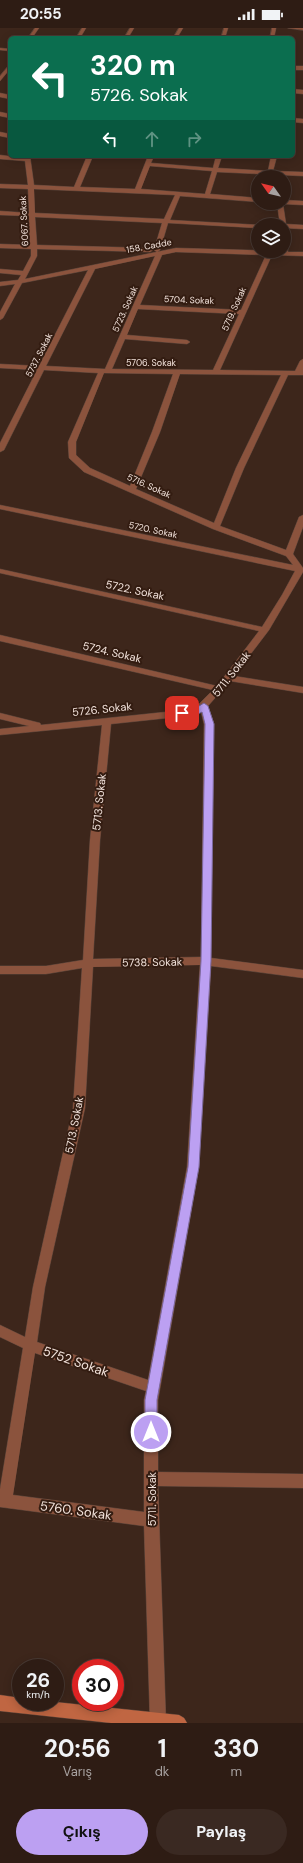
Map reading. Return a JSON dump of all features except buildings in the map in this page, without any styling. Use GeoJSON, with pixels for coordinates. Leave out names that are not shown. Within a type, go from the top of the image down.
{"type":"FeatureCollection","features":[{"type":"Feature","properties":{"kind":"street"},"geometry":{"type":"LineString","coordinates":[[290,28],[303,29]]}},
{"type":"Feature","properties":{"kind":"street"},"geometry":{"type":"LineString","coordinates":[[1,77],[8,68]]}},
{"type":"Feature","properties":{"kind":"street","name":"6067. Sokak"},"geometry":{"type":"LineString","coordinates":[[0,318],[34,256],[31,187],[27,158]]}},
{"type":"Feature","properties":{"kind":"street"},"geometry":{"type":"LineString","coordinates":[[76,189],[89,158]]}},
{"type":"Feature","properties":{"kind":"street"},"geometry":{"type":"LineString","coordinates":[[137,191],[150,158]]}},
{"type":"Feature","properties":{"kind":"street"},"geometry":{"type":"LineString","coordinates":[[207,196],[218,158]]}},
{"type":"Feature","properties":{"kind":"street"},"geometry":{"type":"LineString","coordinates":[[271,170],[274,158]]}},
{"type":"Feature","properties":{"kind":"street"},"geometry":{"type":"LineString","coordinates":[[148,164],[251,172]]}},
{"type":"Feature","properties":{"kind":"street"},"geometry":{"type":"LineString","coordinates":[[291,174],[303,174]]}},
{"type":"Feature","properties":{"kind":"street"},"geometry":{"type":"LineString","coordinates":[[0,186],[137,191],[251,199]]}},
{"type":"Feature","properties":{"kind":"street","name":"5723. Sokak"},"geometry":{"type":"LineString","coordinates":[[105,372],[136,307],[159,252],[166,221],[178,194]]}},
{"type":"Feature","properties":{"kind":"street"},"geometry":{"type":"LineString","coordinates":[[291,202],[303,203]]}},
{"type":"Feature","properties":{"kind":"street"},"geometry":{"type":"LineString","coordinates":[[0,213],[33,216],[251,226]]}},
{"type":"Feature","properties":{"kind":"street"},"geometry":{"type":"LineString","coordinates":[[291,226],[303,227]]}},
{"type":"Feature","properties":{"kind":"street"},"geometry":{"type":"LineString","coordinates":[[0,246],[159,252]]}},
{"type":"Feature","properties":{"kind":"street","name":"158. Cadde"},"geometry":{"type":"LineString","coordinates":[[0,284],[20,282],[159,252],[176,250],[251,252]]}},
{"type":"Feature","properties":{"kind":"street","name":"158. Cadde"},"geometry":{"type":"LineString","coordinates":[[291,254],[303,254]]}},
{"type":"Feature","properties":{"kind":"street","name":"5719. Sokak"},"geometry":{"type":"LineString","coordinates":[[216,372],[268,258]]}},
{"type":"Feature","properties":{"kind":"street","name":"5737. Sokak"},"geometry":{"type":"LineString","coordinates":[[0,450],[93,267]]}},
{"type":"Feature","properties":{"kind":"street"},"geometry":{"type":"LineString","coordinates":[[0,271],[25,273]]}},
{"type":"Feature","properties":{"kind":"street","name":"5704. Sokak"},"geometry":{"type":"LineString","coordinates":[[136,307],[242,312]]}},
{"type":"Feature","properties":{"kind":"street"},"geometry":{"type":"LineString","coordinates":[[122,337],[187,342]]}},
{"type":"Feature","properties":{"kind":"street"},"geometry":{"type":"LineString","coordinates":[[301,373],[303,362]]}},
{"type":"Feature","properties":{"kind":"street","name":"5706. Sokak"},"geometry":{"type":"LineString","coordinates":[[0,366],[105,372],[301,373]]}},
{"type":"Feature","properties":{"kind":"street","name":"5716. Sokak"},"geometry":{"type":"LineString","coordinates":[[105,372],[72,442],[72,456],[87,470],[216,527],[289,554]]}},
{"type":"Feature","properties":{"kind":"street"},"geometry":{"type":"LineString","coordinates":[[132,490],[156,432],[177,372]]}},
{"type":"Feature","properties":{"kind":"street"},"geometry":{"type":"LineString","coordinates":[[216,527],[240,468],[286,372]]}},
{"type":"Feature","properties":{"kind":"street","name":"5720. Sokak"},"geometry":{"type":"LineString","coordinates":[[0,507],[302,570]]}},
{"type":"Feature","properties":{"kind":"street"},"geometry":{"type":"LineString","coordinates":[[302,570],[289,554],[303,516]]}},
{"type":"Feature","properties":{"kind":"street","name":"5711. Sokak"},"geometry":{"type":"LineString","coordinates":[[157,1722],[151,1520],[151,1400],[193,1167],[206,961],[210,724],[204,706],[265,630],[302,570]]}},
{"type":"Feature","properties":{"kind":"street","name":"5722. Sokak"},"geometry":{"type":"LineString","coordinates":[[0,571],[265,630]]}},
{"type":"Feature","properties":{"kind":"street","name":"5724. Sokak"},"geometry":{"type":"LineString","coordinates":[[0,638],[219,689]]}},
{"type":"Feature","properties":{"kind":"street"},"geometry":{"type":"LineString","coordinates":[[227,678],[303,690]]}},
{"type":"Feature","properties":{"kind":"street","name":"5726. Sokak"},"geometry":{"type":"LineString","coordinates":[[0,732],[43,726],[196,712],[204,706]]}},
{"type":"Feature","properties":{"kind":"street"},"geometry":{"type":"LineString","coordinates":[[0,716],[43,726]]}},
{"type":"Feature","properties":{"kind":"street","name":"5713. Sokak"},"geometry":{"type":"LineString","coordinates":[[3,1500],[39,1287],[79,1108],[95,840],[107,720]]}},
{"type":"Feature","properties":{"kind":"street","name":"5738. Sokak"},"geometry":{"type":"LineString","coordinates":[[0,970],[46,970],[88,963],[206,961],[303,974]]}},
{"type":"Feature","properties":{"kind":"street","name":"5752 Sokak"},"geometry":{"type":"LineString","coordinates":[[0,1331],[29,1345],[154,1388]]}},
{"type":"Feature","properties":{"kind":"street"},"geometry":{"type":"LineString","coordinates":[[152,1480],[303,1481]]}},
{"type":"Feature","properties":{"kind":"street","name":"5760. Sokak"},"geometry":{"type":"LineString","coordinates":[[3,1500],[151,1520]]}},
{"type":"Feature","properties":{"kind":"street"},"geometry":{"type":"LineString","coordinates":[[0,1703],[157,1722],[179,1723]]}},
{"type":"Feature","properties":{"kind":"route"},"geometry":{"type":"LineString","coordinates":[[151,1432],[151,1400],[193,1167],[206,961],[210,724],[204,706],[196,712],[182,713]]}}]}
